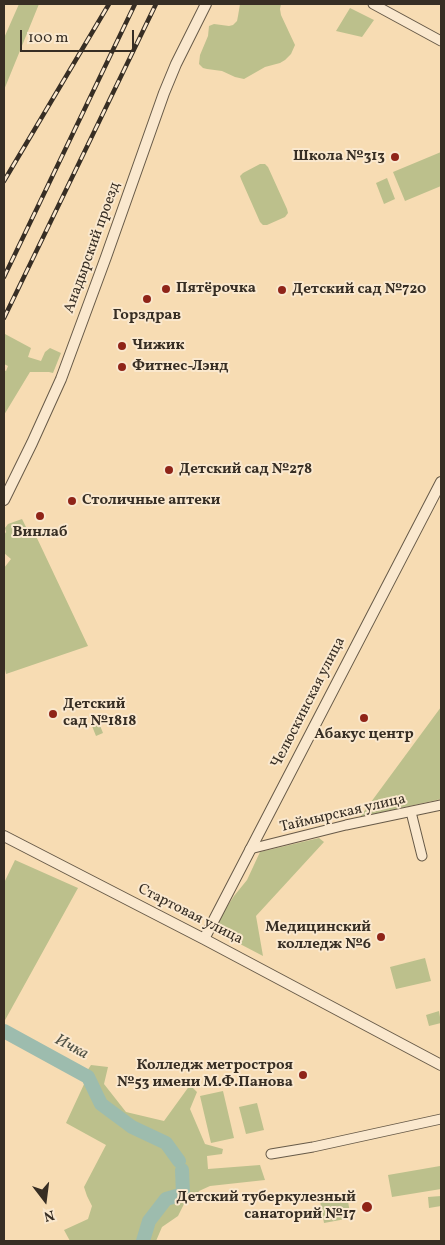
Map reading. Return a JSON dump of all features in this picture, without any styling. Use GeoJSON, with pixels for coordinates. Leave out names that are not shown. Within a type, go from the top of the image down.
{"type":"FeatureCollection","features":[{"type":"Feature","properties":{"kind":"street","name":"Анадырский проезд"},"geometry":{"type":"LineString","coordinates":[[4,500],[59,383],[164,93],[176,64],[206,4]]}},
{"type":"Feature","properties":{"kind":"street"},"geometry":{"type":"LineString","coordinates":[[373,4],[441,40]]}},
{"type":"Feature","properties":{"kind":"street","name":"Челюскинская улица"},"geometry":{"type":"LineString","coordinates":[[204,938],[441,482]]}},
{"type":"Feature","properties":{"kind":"street","name":"Таймырская улица"},"geometry":{"type":"LineString","coordinates":[[250,849],[346,825],[441,805]]}},
{"type":"Feature","properties":{"kind":"street"},"geometry":{"type":"LineString","coordinates":[[411,812],[422,856]]}},
{"type":"Feature","properties":{"kind":"street","name":"Стартовая улица"},"geometry":{"type":"LineString","coordinates":[[4,836],[204,938],[441,1065]]}},
{"type":"Feature","properties":{"kind":"street"},"geometry":{"type":"LineString","coordinates":[[271,1154],[313,1147],[441,1119]]}},
{"type":"Feature","properties":{"kind":"green space"},"geometry":{"type":"Polygon","coordinates":[[[19,4],[39,4],[4,90],[4,38],[19,4]]]}},
{"type":"Feature","properties":{"kind":"green space"},"geometry":{"type":"Polygon","coordinates":[[[240,4],[281,4],[281,15],[295,45],[291,54],[285,60],[265,67],[244,79],[222,71],[203,68],[199,64],[200,55],[208,36],[209,26],[214,24],[233,25],[237,21],[240,4]]]}},
{"type":"Feature","properties":{"kind":"green space"},"geometry":{"type":"Polygon","coordinates":[[[350,8],[374,20],[362,37],[336,31],[350,8]]]}},
{"type":"Feature","properties":{"kind":"green space"},"geometry":{"type":"Polygon","coordinates":[[[441,152],[441,186],[405,201],[393,172],[441,152]]]}},
{"type":"Feature","properties":{"kind":"green space"},"geometry":{"type":"Polygon","coordinates":[[[260,164],[265,164],[268,167],[288,213],[285,217],[267,225],[263,225],[260,222],[240,176],[260,164]]]}},
{"type":"Feature","properties":{"kind":"green space"},"geometry":{"type":"Polygon","coordinates":[[[387,178],[395,199],[384,204],[376,183],[387,178]]]}},
{"type":"Feature","properties":{"kind":"green space"},"geometry":{"type":"Polygon","coordinates":[[[5,334],[31,348],[28,357],[41,361],[45,352],[50,348],[61,353],[53,373],[30,372],[4,415],[4,370],[6,371],[8,366],[4,364],[5,334]]]}},
{"type":"Feature","properties":{"kind":"green space"},"geometry":{"type":"Polygon","coordinates":[[[22,519],[31,537],[36,536],[88,646],[6,674],[4,664],[4,568],[11,559],[4,553],[4,535],[8,524],[22,519]]]}},
{"type":"Feature","properties":{"kind":"green space"},"geometry":{"type":"Polygon","coordinates":[[[441,707],[441,799],[360,817],[441,707]]]}},
{"type":"Feature","properties":{"kind":"green space"},"geometry":{"type":"Polygon","coordinates":[[[97,718],[103,733],[96,736],[90,721],[97,718]]]}},
{"type":"Feature","properties":{"kind":"green space"},"geometry":{"type":"Polygon","coordinates":[[[319,838],[324,842],[256,916],[263,956],[219,933],[215,925],[247,880],[260,852],[319,838]]]}},
{"type":"Feature","properties":{"kind":"green space"},"geometry":{"type":"Polygon","coordinates":[[[15,860],[78,888],[4,1022],[4,883],[15,860]]]}},
{"type":"Feature","properties":{"kind":"green space"},"geometry":{"type":"Polygon","coordinates":[[[425,958],[431,981],[396,989],[390,967],[425,958]]]}},
{"type":"Feature","properties":{"kind":"green space"},"geometry":{"type":"Polygon","coordinates":[[[439,1011],[441,1023],[429,1026],[426,1015],[439,1011]]]}},
{"type":"Feature","properties":{"kind":"green space"},"geometry":{"type":"Polygon","coordinates":[[[4,1030],[85,1074],[91,1065],[108,1067],[104,1084],[126,1112],[164,1121],[190,1085],[197,1092],[190,1109],[205,1144],[223,1149],[222,1154],[207,1156],[208,1169],[260,1165],[265,1180],[210,1186],[199,1191],[195,1197],[186,1200],[178,1216],[162,1227],[156,1241],[70,1241],[64,1230],[88,1219],[92,1206],[84,1187],[106,1145],[66,1123],[86,1080],[4,1038],[4,1030]]]}},
{"type":"Feature","properties":{"kind":"green space"},"geometry":{"type":"Polygon","coordinates":[[[223,1091],[234,1138],[211,1143],[200,1096],[223,1091]]]}},
{"type":"Feature","properties":{"kind":"green space"},"geometry":{"type":"Polygon","coordinates":[[[257,1103],[264,1130],[246,1134],[239,1107],[257,1103]]]}},
{"type":"Feature","properties":{"kind":"green space"},"geometry":{"type":"Polygon","coordinates":[[[440,1166],[441,1189],[392,1197],[388,1175],[440,1166]]]}},
{"type":"Feature","properties":{"kind":"green space"},"geometry":{"type":"Polygon","coordinates":[[[347,1196],[351,1218],[324,1223],[320,1201],[347,1196]]]}},
{"type":"Feature","properties":{"kind":"green space"},"geometry":{"type":"Polygon","coordinates":[[[441,1196],[441,1206],[429,1208],[428,1197],[441,1196]]]}},
{"type":"Feature","properties":{"kind":"waterway","name":"Ичка"},"geometry":{"type":"LineString","coordinates":[[4,1031],[88,1077],[101,1104],[132,1127],[166,1143],[179,1161]]}},
{"type":"Feature","properties":{"kind":"waterway","name":"Ичка"},"geometry":{"type":"LineString","coordinates":[[143,1241],[149,1221],[166,1199],[183,1194],[182,1170]]}},
{"type":"Feature","properties":{"kind":"railway"},"geometry":{"type":"LineString","coordinates":[[4,181],[109,4]]}},
{"type":"Feature","properties":{"kind":"railway"},"geometry":{"type":"LineString","coordinates":[[4,277],[135,4]]}},
{"type":"Feature","properties":{"kind":"railway"},"geometry":{"type":"LineString","coordinates":[[4,318],[156,4]]}},
{"type":"Feature","properties":{"kind":"place","name":"Школа №313"},"geometry":{"type":"Point","coordinates":[395,157]}},
{"type":"Feature","properties":{"kind":"place","name":"Пятёрочка"},"geometry":{"type":"Point","coordinates":[166,289]}},
{"type":"Feature","properties":{"kind":"place","name":"Детский сад №720"},"geometry":{"type":"Point","coordinates":[282,290]}},
{"type":"Feature","properties":{"kind":"place","name":"Горздрав"},"geometry":{"type":"Point","coordinates":[147,299]}},
{"type":"Feature","properties":{"kind":"place","name":"Чижик"},"geometry":{"type":"Point","coordinates":[122,346]}},
{"type":"Feature","properties":{"kind":"place","name":"Фитнес-Лэнд"},"geometry":{"type":"Point","coordinates":[122,367]}},
{"type":"Feature","properties":{"kind":"place","name":"Детский сад №278"},"geometry":{"type":"Point","coordinates":[169,470]}},
{"type":"Feature","properties":{"kind":"place","name":"Столичные аптеки"},"geometry":{"type":"Point","coordinates":[72,501]}},
{"type":"Feature","properties":{"kind":"place","name":"Винлаб"},"geometry":{"type":"Point","coordinates":[40,516]}},
{"type":"Feature","properties":{"kind":"place","name":"Детский сад №1818"},"geometry":{"type":"Point","coordinates":[53,714]}},
{"type":"Feature","properties":{"kind":"place","name":"Абакус центр"},"geometry":{"type":"Point","coordinates":[364,718]}},
{"type":"Feature","properties":{"kind":"place","name":"Медицинский колледж №6"},"geometry":{"type":"Point","coordinates":[381,937]}},
{"type":"Feature","properties":{"kind":"place","name":"Колледж метростроя №53 имени М.Ф.Панова"},"geometry":{"type":"Point","coordinates":[303,1075]}},
{"type":"Feature","properties":{"kind":"place","name":"Детский туберкулезный санаторий №17"},"geometry":{"type":"Point","coordinates":[367,1207]}}]}
